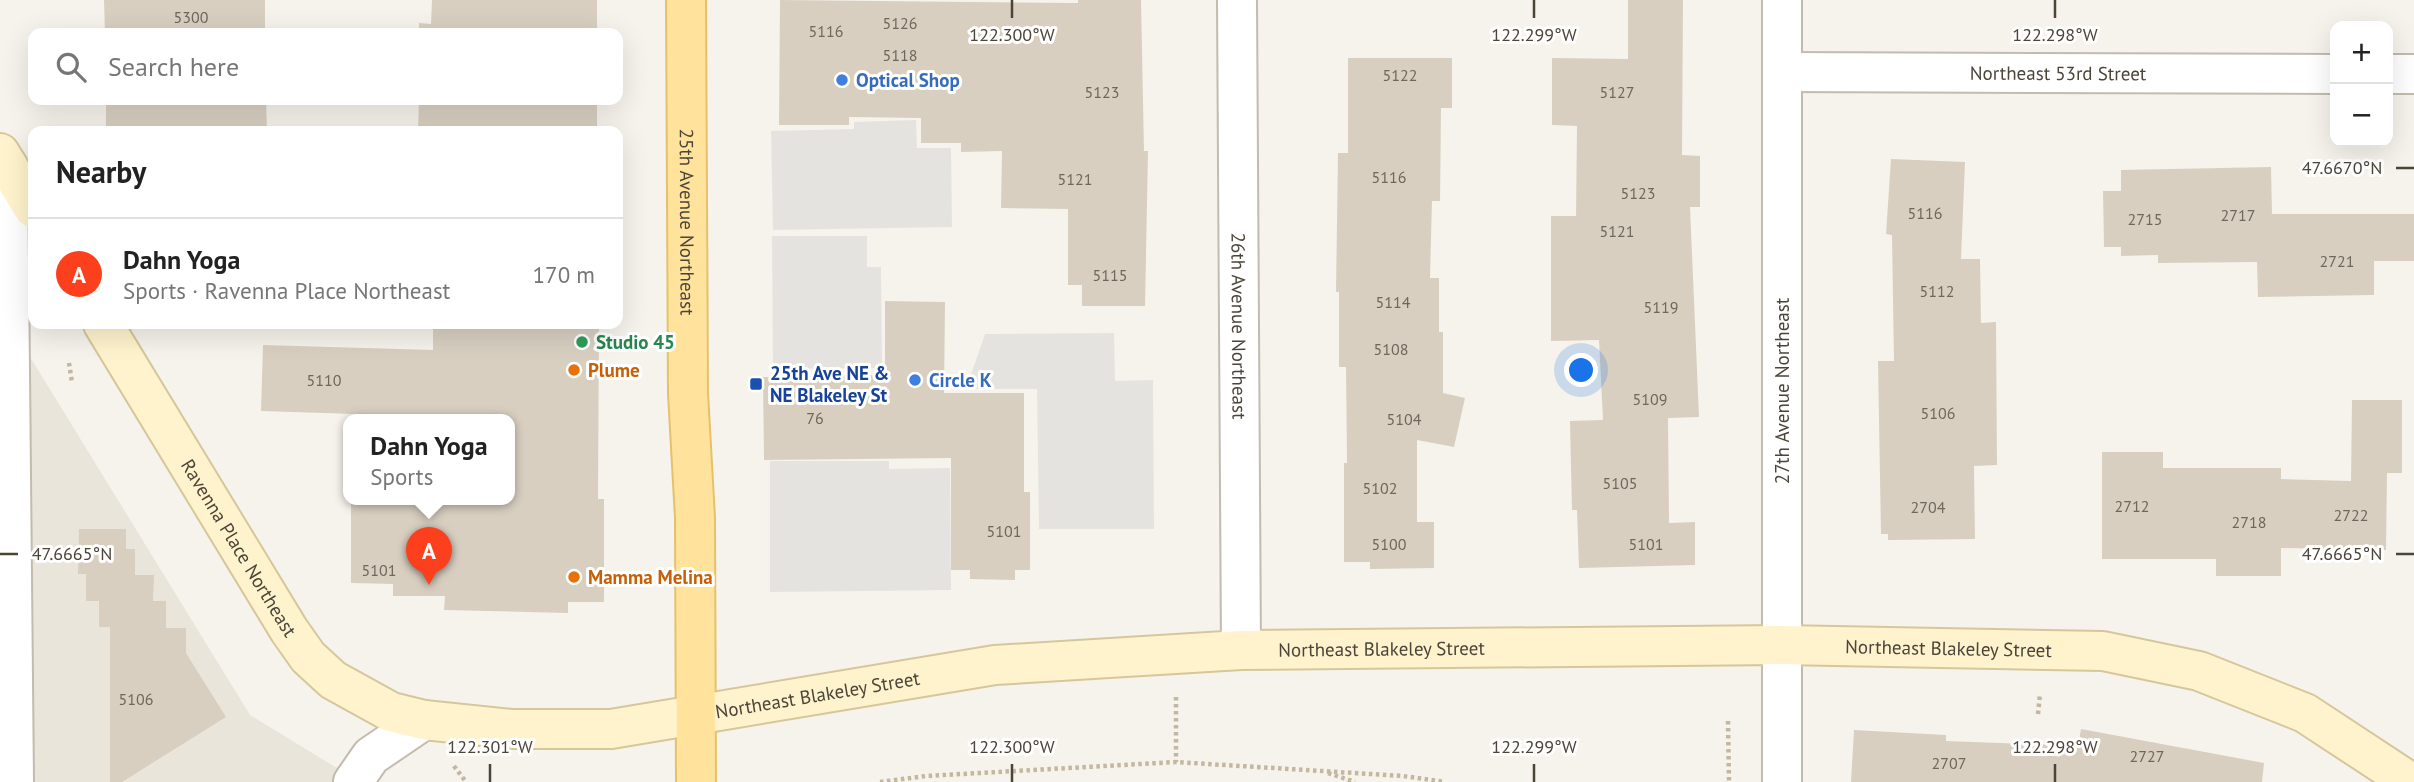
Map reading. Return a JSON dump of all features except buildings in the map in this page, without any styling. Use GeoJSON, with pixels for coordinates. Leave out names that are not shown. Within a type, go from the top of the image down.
{"type":"FeatureCollection","features":[{"type":"Feature","properties":{"kind":"main road","name":"25th Avenue Northeast"},"geometry":{"type":"LineString","coordinates":[[687,0],[688,380],[695,518],[696,782]]}},
{"type":"Feature","properties":{"kind":"main road"},"geometry":{"type":"LineString","coordinates":[[4,160],[28,200]]}},
{"type":"Feature","properties":{"kind":"main road","name":"Ravenna Place Northeast"},"geometry":{"type":"LineString","coordinates":[[106,329],[308,657],[333,680],[373,704],[391,712],[424,720]]}},
{"type":"Feature","properties":{"kind":"main road","name":"Northeast Blakeley Street"},"geometry":{"type":"LineString","coordinates":[[424,720],[512,729],[611,729],[995,665],[1241,650],[1782,645],[2103,650],[2199,671],[2305,713],[2410,782]]}},
{"type":"Feature","properties":{"kind":"street","name":"26th Avenue Northeast"},"geometry":{"type":"LineString","coordinates":[[1237,0],[1241,650]]}},
{"type":"Feature","properties":{"kind":"street","name":"27th Avenue Northeast"},"geometry":{"type":"LineString","coordinates":[[1782,0],[1782,782]]}},
{"type":"Feature","properties":{"kind":"street","name":"Northeast 53rd Street"},"geometry":{"type":"LineString","coordinates":[[1782,72],[2330,74]]}},
{"type":"Feature","properties":{"kind":"street"},"geometry":{"type":"LineString","coordinates":[[2393,74],[2414,74]]}},
{"type":"Feature","properties":{"kind":"street"},"geometry":{"type":"LineString","coordinates":[[4,160],[14,782]]}},
{"type":"Feature","properties":{"kind":"street"},"geometry":{"type":"LineString","coordinates":[[353,782],[371,756],[424,720]]}},
{"type":"Feature","properties":{"kind":"path"},"geometry":{"type":"LineString","coordinates":[[69,363],[72,382]]}},
{"type":"Feature","properties":{"kind":"path"},"geometry":{"type":"LineString","coordinates":[[1176,695],[1176,762]]}},
{"type":"Feature","properties":{"kind":"path"},"geometry":{"type":"LineString","coordinates":[[1728,721],[1729,782]]}},
{"type":"Feature","properties":{"kind":"path"},"geometry":{"type":"LineString","coordinates":[[880,782],[926,776],[1176,762],[1403,776],[1445,782]]}},
{"type":"Feature","properties":{"kind":"path"},"geometry":{"type":"LineString","coordinates":[[1320,771],[1355,782]]}},
{"type":"Feature","properties":{"kind":"path"},"geometry":{"type":"LineString","coordinates":[[919,782],[926,776]]}},
{"type":"Feature","properties":{"kind":"shaded area"},"geometry":{"type":"Polygon","coordinates":[[[916,120],[917,148],[951,148],[952,227],[773,230],[771,131],[854,129],[854,122],[916,120]]]}},
{"type":"Feature","properties":{"kind":"shaded area"},"geometry":{"type":"Polygon","coordinates":[[[772,236],[867,236],[867,267],[881,267],[882,368],[773,369],[772,236]]]}},
{"type":"Feature","properties":{"kind":"shaded area"},"geometry":{"type":"Polygon","coordinates":[[[0,308],[250,715],[360,782],[0,782],[0,308]]]}},
{"type":"Feature","properties":{"kind":"shaded area"},"geometry":{"type":"Polygon","coordinates":[[[1114,333],[1115,381],[1153,380],[1154,529],[1039,529],[1037,389],[966,389],[985,334],[1114,333]]]}},
{"type":"Feature","properties":{"kind":"shaded area"},"geometry":{"type":"Polygon","coordinates":[[[770,461],[889,461],[889,469],[950,468],[951,590],[770,592],[770,461]]]}},
{"type":"Feature","properties":{"kind":"place","name":"Optical Shop"},"geometry":{"type":"Point","coordinates":[842,80]}},
{"type":"Feature","properties":{"kind":"place","name":"Studio 45"},"geometry":{"type":"Point","coordinates":[582,342]}},
{"type":"Feature","properties":{"kind":"place","name":"Plume"},"geometry":{"type":"Point","coordinates":[574,370]}},
{"type":"Feature","properties":{"kind":"place","name":"Circle K"},"geometry":{"type":"Point","coordinates":[915,380]}},
{"type":"Feature","properties":{"kind":"place","name":"25th Ave NE & NE Blakeley St"},"geometry":{"type":"Point","coordinates":[756,384]}},
{"type":"Feature","properties":{"kind":"place","name":"Mamma Melina"},"geometry":{"type":"Point","coordinates":[574,577]}},
{"type":"Feature","properties":{"kind":"place","name":"Dahn Yoga"},"geometry":{"type":"Point","coordinates":[429,585]}}]}
